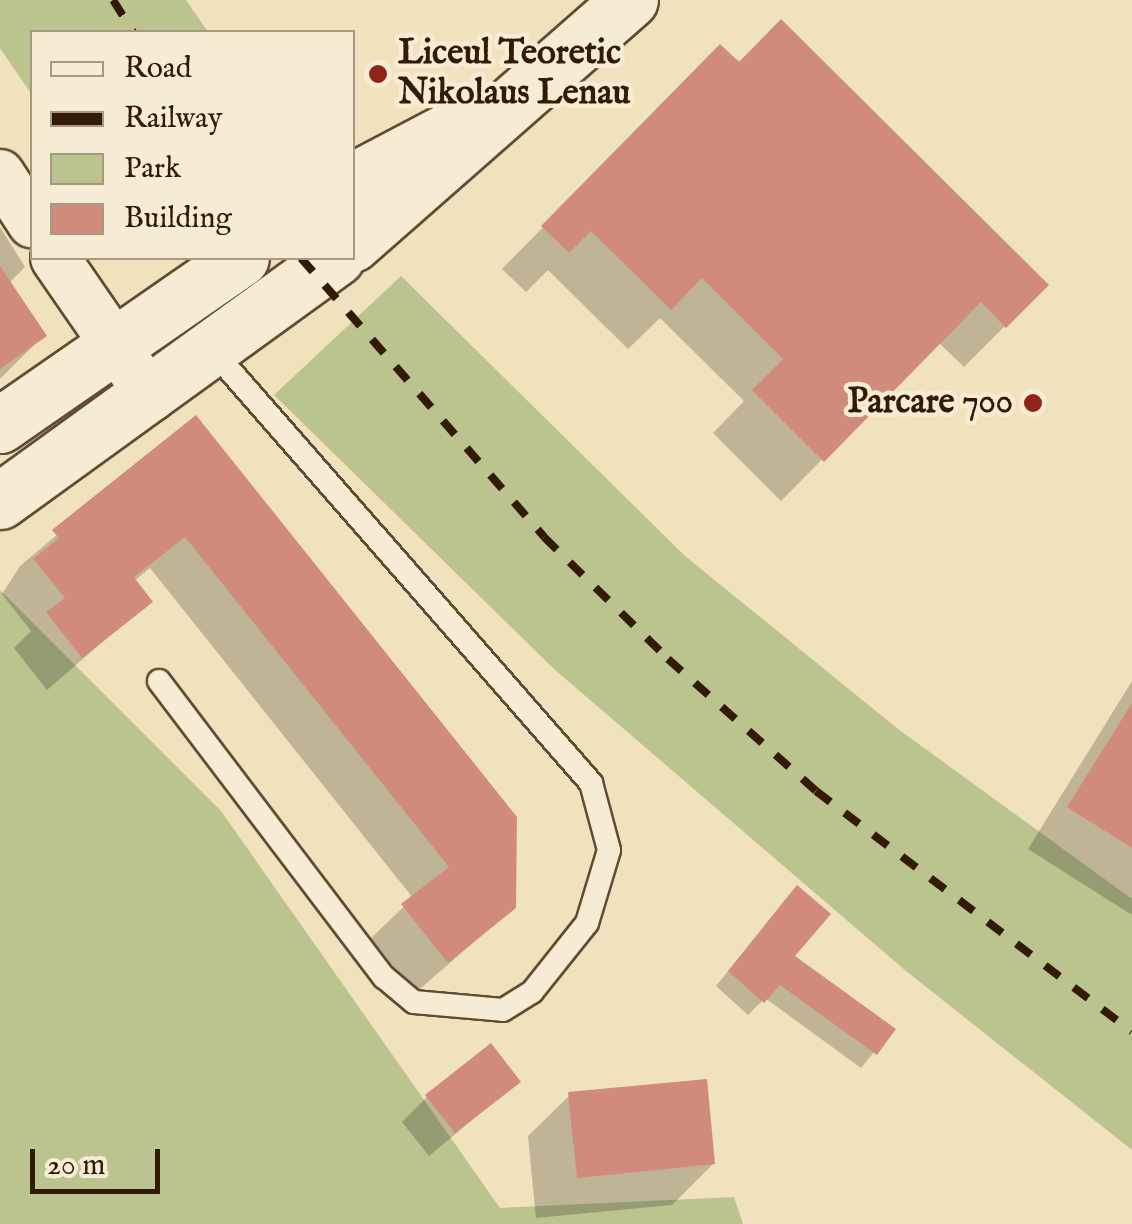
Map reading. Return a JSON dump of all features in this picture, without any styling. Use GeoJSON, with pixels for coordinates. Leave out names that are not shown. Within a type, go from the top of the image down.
{"type":"FeatureCollection","features":[{"type":"Feature","properties":{"kind":"main road"},"geometry":{"type":"LineString","coordinates":[[355,242],[427,186],[514,96],[630,0]]}},
{"type":"Feature","properties":{"kind":"main road"},"geometry":{"type":"LineString","coordinates":[[355,179],[514,96]]}},
{"type":"Feature","properties":{"kind":"main road"},"geometry":{"type":"LineString","coordinates":[[0,425],[239,260]]}},
{"type":"Feature","properties":{"kind":"main road"},"geometry":{"type":"LineString","coordinates":[[0,501],[151,397],[333,260]]}},
{"type":"Feature","properties":{"kind":"street"},"geometry":{"type":"LineString","coordinates":[[0,174],[30,220]]}},
{"type":"Feature","properties":{"kind":"street"},"geometry":{"type":"LineString","coordinates":[[56,260],[151,397]]}},
{"type":"Feature","properties":{"kind":"lane"},"geometry":{"type":"LineString","coordinates":[[159,681],[384,978],[414,1002],[503,1010],[532,992],[586,923],[610,850],[591,783],[213,351]]}},
{"type":"Feature","properties":{"kind":"green space"},"geometry":{"type":"Polygon","coordinates":[[[0,0],[186,0],[207,30],[30,30],[30,92],[0,48],[0,0]]]}},
{"type":"Feature","properties":{"kind":"green space"},"geometry":{"type":"Polygon","coordinates":[[[401,276],[685,556],[898,729],[1132,899],[1132,1150],[906,971],[554,669],[274,395],[401,276]]]}},
{"type":"Feature","properties":{"kind":"green space"},"geometry":{"type":"Polygon","coordinates":[[[0,590],[221,811],[500,1208],[734,1197],[743,1224],[0,1224],[0,590]]]}},
{"type":"Feature","properties":{"kind":"building"},"geometry":{"type":"Polygon","coordinates":[[[781,19],[1049,285],[1006,328],[981,302],[824,462],[752,390],[783,359],[702,278],[671,310],[591,231],[569,253],[541,226],[720,44],[739,62],[781,19]]]}},
{"type":"Feature","properties":{"kind":"building"},"geometry":{"type":"Polygon","coordinates":[[[0,266],[47,336],[0,369],[0,266]]]}},
{"type":"Feature","properties":{"kind":"building"},"geometry":{"type":"Polygon","coordinates":[[[196,415],[517,817],[516,908],[448,963],[401,904],[449,867],[185,537],[134,577],[153,602],[82,658],[46,612],[65,598],[33,559],[59,538],[52,530],[196,415]]]}},
{"type":"Feature","properties":{"kind":"building"},"geometry":{"type":"Polygon","coordinates":[[[1132,703],[1132,848],[1067,807],[1132,703]]]}},
{"type":"Feature","properties":{"kind":"building"},"geometry":{"type":"Polygon","coordinates":[[[797,885],[831,914],[795,956],[896,1029],[877,1055],[780,985],[764,1003],[728,971],[797,885]]]}},
{"type":"Feature","properties":{"kind":"building"},"geometry":{"type":"Polygon","coordinates":[[[491,1043],[521,1082],[455,1133],[425,1095],[491,1043]]]}},
{"type":"Feature","properties":{"kind":"building"},"geometry":{"type":"Polygon","coordinates":[[[707,1079],[715,1164],[577,1178],[568,1092],[707,1079]]]}},
{"type":"Feature","properties":{"kind":"railway"},"geometry":{"type":"LineString","coordinates":[[113,0],[132,30]]}},
{"type":"Feature","properties":{"kind":"railway"},"geometry":{"type":"LineString","coordinates":[[303,260],[544,537],[668,659],[816,791],[1132,1032]]}},
{"type":"Feature","properties":{"kind":"place","name":"Liceul Teoretic Nikolaus Lenau"},"geometry":{"type":"Point","coordinates":[378,74]}},
{"type":"Feature","properties":{"kind":"place","name":"Parcare 700"},"geometry":{"type":"Point","coordinates":[1033,403]}}]}
